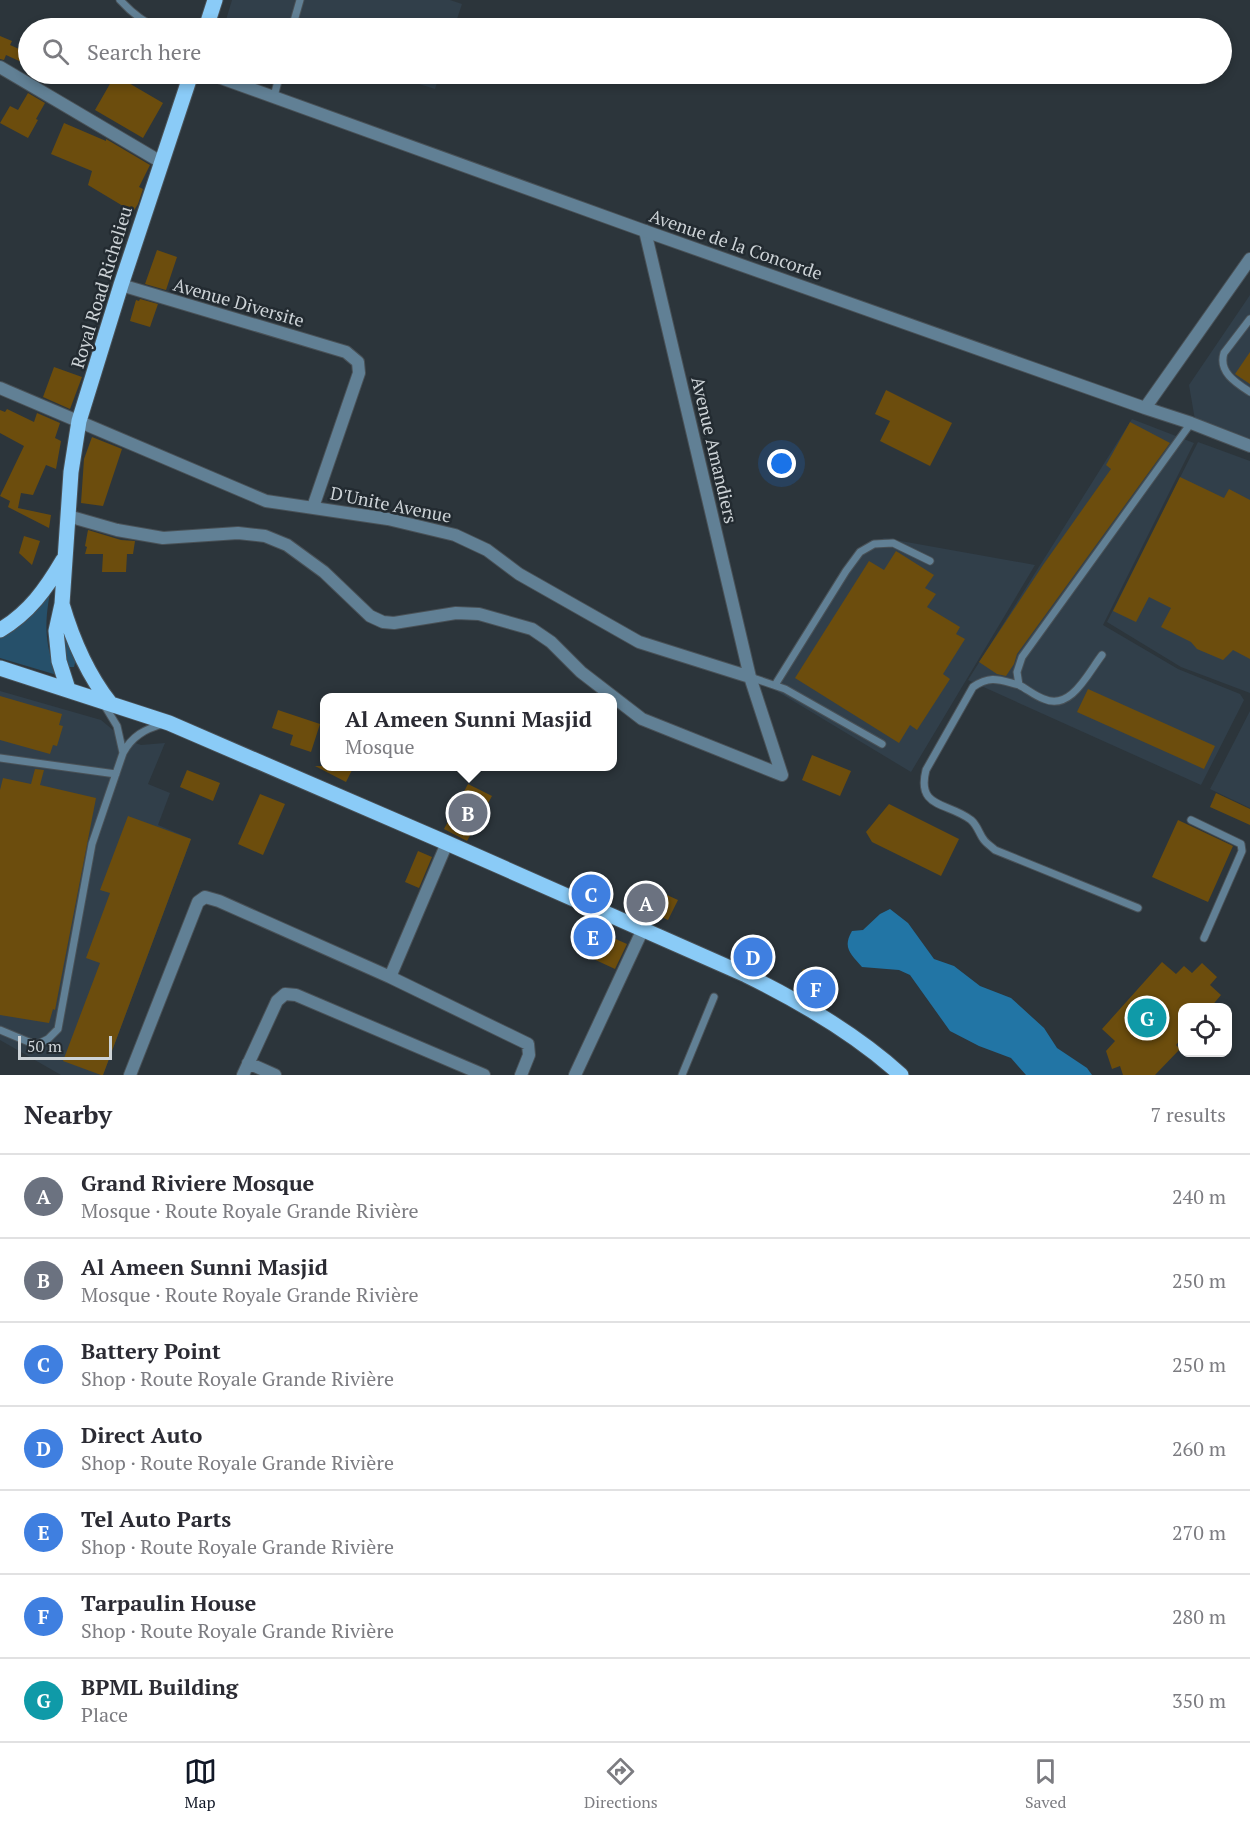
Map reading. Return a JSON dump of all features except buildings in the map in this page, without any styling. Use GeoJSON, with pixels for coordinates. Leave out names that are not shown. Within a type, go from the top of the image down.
{"type":"FeatureCollection","features":[{"type":"Feature","properties":{"kind":"main road"},"geometry":{"type":"LineString","coordinates":[[209,18],[215,0]]}},
{"type":"Feature","properties":{"kind":"main road","name":"Royal Road Richelieu"},"geometry":{"type":"LineString","coordinates":[[68,689],[59,661],[56,631],[62,604],[71,472],[79,421],[188,84]]}},
{"type":"Feature","properties":{"kind":"main road"},"geometry":{"type":"LineString","coordinates":[[0,630],[18,619],[41,595],[65,556]]}},
{"type":"Feature","properties":{"kind":"main road"},"geometry":{"type":"LineString","coordinates":[[62,604],[79,648],[106,701]]}},
{"type":"Feature","properties":{"kind":"main road"},"geometry":{"type":"LineString","coordinates":[[68,689],[80,668],[79,648]]}},
{"type":"Feature","properties":{"kind":"main road"},"geometry":{"type":"LineString","coordinates":[[0,668],[169,723],[746,975],[781,992],[863,1045],[901,1075]]}},
{"type":"Feature","properties":{"kind":"street"},"geometry":{"type":"LineString","coordinates":[[0,67],[18,78]]}},
{"type":"Feature","properties":{"kind":"street"},"geometry":{"type":"LineString","coordinates":[[29,84],[162,162]]}},
{"type":"Feature","properties":{"kind":"street","name":"Avenue de la Concorde"},"geometry":{"type":"LineString","coordinates":[[239,84],[1250,446]]}},
{"type":"Feature","properties":{"kind":"street","name":"Avenue Amandiers"},"geometry":{"type":"LineString","coordinates":[[617,700],[642,719],[782,775],[750,677],[645,231]]}},
{"type":"Feature","properties":{"kind":"street"},"geometry":{"type":"LineString","coordinates":[[1145,408],[1250,259]]}},
{"type":"Feature","properties":{"kind":"street","name":"Avenue Diversite"},"geometry":{"type":"LineString","coordinates":[[121,285],[346,351],[357,362],[360,373],[313,507]]}},
{"type":"Feature","properties":{"kind":"street","name":"D'Unite Avenue"},"geometry":{"type":"LineString","coordinates":[[0,388],[266,501],[388,519],[455,535],[487,550],[519,574],[639,642],[750,677]]}},
{"type":"Feature","properties":{"kind":"street","name":"Avenue Amandiers"},"geometry":{"type":"LineString","coordinates":[[68,516],[117,530],[163,538],[238,533],[265,536],[287,545],[324,572],[370,616],[383,622],[394,623],[456,613],[479,614],[532,629],[551,642],[581,672],[608,693]]}},
{"type":"Feature","properties":{"kind":"street"},"geometry":{"type":"LineString","coordinates":[[390,977],[447,843]]}},
{"type":"Feature","properties":{"kind":"street"},"geometry":{"type":"LineString","coordinates":[[130,1075],[198,902],[205,897],[219,901],[390,977],[528,1044],[529,1055],[521,1075]]}},
{"type":"Feature","properties":{"kind":"street"},"geometry":{"type":"LineString","coordinates":[[575,1075],[643,929]]}},
{"type":"Feature","properties":{"kind":"street"},"geometry":{"type":"LineString","coordinates":[[275,1075],[246,1069],[278,1001],[285,994],[296,995],[484,1075]]}},
{"type":"Feature","properties":{"kind":"lane"},"geometry":{"type":"LineString","coordinates":[[120,0],[139,18]]}},
{"type":"Feature","properties":{"kind":"lane"},"geometry":{"type":"LineString","coordinates":[[295,18],[300,0]]}},
{"type":"Feature","properties":{"kind":"lane"},"geometry":{"type":"LineString","coordinates":[[274,96],[277,84]]}},
{"type":"Feature","properties":{"kind":"lane"},"geometry":{"type":"LineString","coordinates":[[1250,319],[1224,353],[1222,360],[1223,367],[1232,379],[1250,392]]}},
{"type":"Feature","properties":{"kind":"lane"},"geometry":{"type":"LineString","coordinates":[[1019,685],[1017,672],[1022,657],[1191,423]]}},
{"type":"Feature","properties":{"kind":"lane"},"geometry":{"type":"LineString","coordinates":[[775,685],[860,552],[874,544],[892,543],[930,561]]}},
{"type":"Feature","properties":{"kind":"lane"},"geometry":{"type":"LineString","coordinates":[[1102,655],[1071,696],[1059,702],[1045,700],[1019,685],[993,678],[983,680],[973,687],[926,770],[923,782],[924,792],[930,798],[971,820],[984,841],[995,850],[1138,908]]}},
{"type":"Feature","properties":{"kind":"lane"},"geometry":{"type":"LineString","coordinates":[[750,677],[785,689],[882,744]]}},
{"type":"Feature","properties":{"kind":"lane"},"geometry":{"type":"LineString","coordinates":[[106,701],[117,726],[123,753]]}},
{"type":"Feature","properties":{"kind":"lane"},"geometry":{"type":"LineString","coordinates":[[0,1030],[36,1045],[48,1039],[58,1029],[92,844],[123,753],[131,740],[140,733],[169,723]]}},
{"type":"Feature","properties":{"kind":"lane"},"geometry":{"type":"LineString","coordinates":[[0,758],[116,774]]}},
{"type":"Feature","properties":{"kind":"lane"},"geometry":{"type":"LineString","coordinates":[[1191,820],[1241,844],[1242,851],[1204,938]]}},
{"type":"Feature","properties":{"kind":"lane"},"geometry":{"type":"LineString","coordinates":[[682,1075],[714,997]]}},
{"type":"Feature","properties":{"kind":"shaded area"},"geometry":{"type":"Polygon","coordinates":[[[232,0],[450,0],[462,4],[457,18],[227,18],[232,0]]]}},
{"type":"Feature","properties":{"kind":"shaded area"},"geometry":{"type":"Polygon","coordinates":[[[419,84],[437,84],[435,89],[419,84]]]}},
{"type":"Feature","properties":{"kind":"shaded area"},"geometry":{"type":"Polygon","coordinates":[[[1250,295],[1250,439],[1195,420],[1189,385],[1250,295]]]}},
{"type":"Feature","properties":{"kind":"shaded area"},"geometry":{"type":"Polygon","coordinates":[[[1132,419],[1194,443],[1103,625],[1178,669],[1240,694],[1244,700],[1201,785],[968,680],[1132,419]]]}},
{"type":"Feature","properties":{"kind":"shaded area"},"geometry":{"type":"Polygon","coordinates":[[[1198,442],[1250,461],[1250,693],[1181,667],[1107,622],[1198,442]]]}},
{"type":"Feature","properties":{"kind":"shaded area"},"geometry":{"type":"Polygon","coordinates":[[[884,538],[1035,565],[911,772],[775,690],[859,550],[884,538]]]}},
{"type":"Feature","properties":{"kind":"shaded area"},"geometry":{"type":"Polygon","coordinates":[[[50,593],[47,635],[57,675],[0,658],[0,635],[50,593]]]}},
{"type":"Feature","properties":{"kind":"shaded area"},"geometry":{"type":"Polygon","coordinates":[[[63,628],[76,659],[74,667],[69,667],[65,661],[63,628]]]}},
{"type":"Feature","properties":{"kind":"shaded area"},"geometry":{"type":"Polygon","coordinates":[[[0,691],[101,720],[113,730],[116,736],[141,745],[165,743],[148,784],[170,793],[158,825],[191,839],[103,1075],[61,1075],[0,1040],[0,691]]]}},
{"type":"Feature","properties":{"kind":"shaded area"},"geometry":{"type":"Polygon","coordinates":[[[1250,711],[1250,808],[1210,789],[1250,711]]]}},
{"type":"Feature","properties":{"kind":"shaded area"},"geometry":{"type":"Polygon","coordinates":[[[890,909],[908,923],[934,959],[954,966],[980,986],[1011,998],[1044,1028],[1057,1048],[1087,1068],[1092,1075],[1026,1075],[1011,1058],[979,1046],[950,1031],[910,975],[899,970],[862,967],[849,950],[849,937],[852,931],[863,930],[880,914],[890,909]]]}},
{"type":"Feature","properties":{"kind":"place","name":"Al Ameen Sunni Masjid"},"geometry":{"type":"Point","coordinates":[468,813]}},
{"type":"Feature","properties":{"kind":"place","name":"Battery Point"},"geometry":{"type":"Point","coordinates":[591,894]}},
{"type":"Feature","properties":{"kind":"place","name":"Grand Riviere Mosque"},"geometry":{"type":"Point","coordinates":[646,903]}},
{"type":"Feature","properties":{"kind":"place","name":"Tel Auto Parts"},"geometry":{"type":"Point","coordinates":[593,937]}},
{"type":"Feature","properties":{"kind":"place","name":"Direct Auto"},"geometry":{"type":"Point","coordinates":[753,957]}},
{"type":"Feature","properties":{"kind":"place","name":"Tarpaulin House"},"geometry":{"type":"Point","coordinates":[816,989]}},
{"type":"Feature","properties":{"kind":"place","name":"BPML Building"},"geometry":{"type":"Point","coordinates":[1147,1018]}}]}
